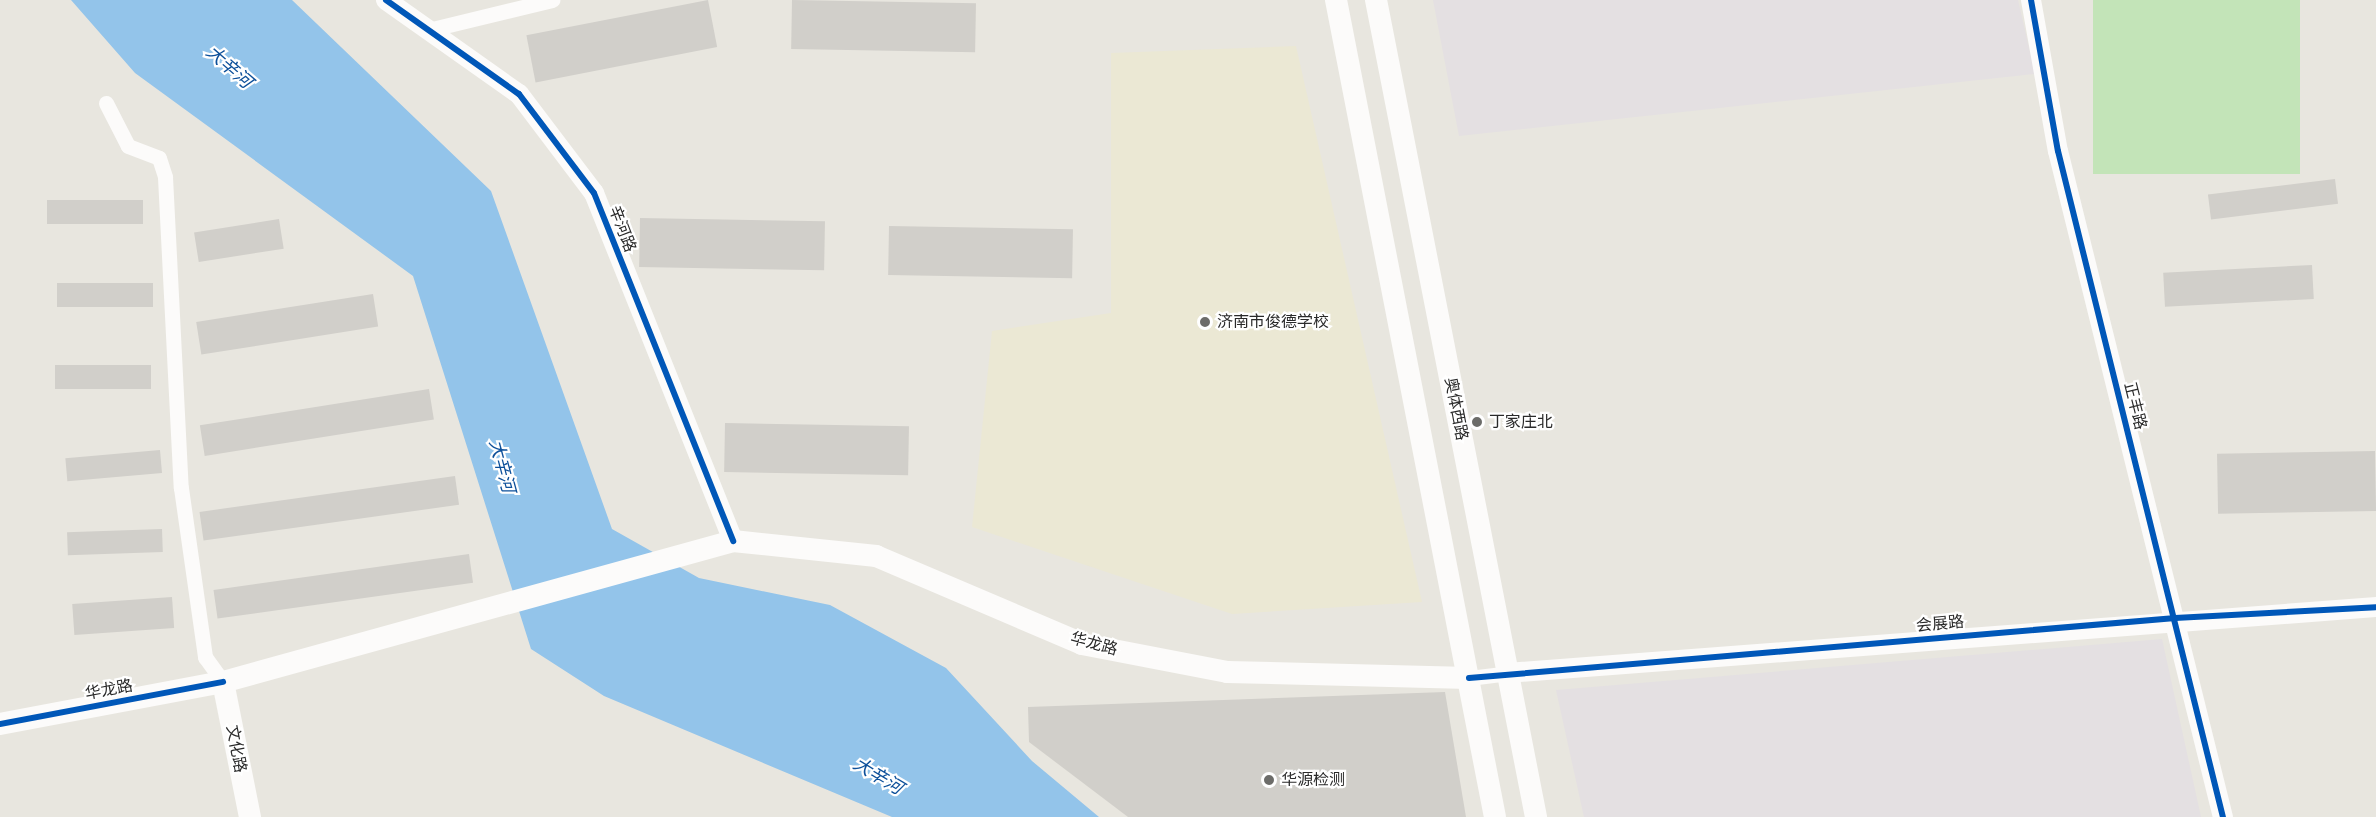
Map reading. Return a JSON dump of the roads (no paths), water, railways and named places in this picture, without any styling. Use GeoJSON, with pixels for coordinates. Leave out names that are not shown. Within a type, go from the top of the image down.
{"type":"FeatureCollection","features":[{"type":"Feature","properties":{"kind":"main road"},"geometry":{"type":"LineString","coordinates":[[1336,0],[1495,817]]}},
{"type":"Feature","properties":{"kind":"main road","name":"奥体西路"},"geometry":{"type":"LineString","coordinates":[[1376,0],[1536,817]]}},
{"type":"Feature","properties":{"kind":"main road","name":"华龙路"},"geometry":{"type":"LineString","coordinates":[[0,724],[222,682],[733,541],[876,556],[1082,644],[1227,672],[1469,678]]}},
{"type":"Feature","properties":{"kind":"main road","name":"文化路"},"geometry":{"type":"LineString","coordinates":[[222,682],[250,817]]}},
{"type":"Feature","properties":{"kind":"street","name":"辛河路"},"geometry":{"type":"LineString","coordinates":[[386,0],[519,94],[594,192],[733,541]]}},
{"type":"Feature","properties":{"kind":"street"},"geometry":{"type":"LineString","coordinates":[[428,30],[552,0]]}},
{"type":"Feature","properties":{"kind":"street","name":"正丰路"},"geometry":{"type":"LineString","coordinates":[[2031,0],[2058,151],[2223,817]]}},
{"type":"Feature","properties":{"kind":"street"},"geometry":{"type":"LineString","coordinates":[[106,104],[128,146],[159,158],[165,177],[181,488],[205,657],[222,682]]}},
{"type":"Feature","properties":{"kind":"street","name":"会展路"},"geometry":{"type":"LineString","coordinates":[[1507,673],[2175,618],[2376,607]]}},
{"type":"Feature","properties":{"kind":"street"},"geometry":{"type":"LineString","coordinates":[[1469,678],[1507,673]]}},
{"type":"Feature","properties":{"kind":"water","name":"大辛河"},"geometry":{"type":"Polygon","coordinates":[[[71,0],[292,0],[491,191],[612,529],[699,578],[830,605],[946,668],[1032,761],[1099,817],[892,817],[604,696],[531,649],[413,276],[135,73],[71,0]]]}},
{"type":"Feature","properties":{"kind":"place","name":"济南市俊德学校"},"geometry":{"type":"Point","coordinates":[1205,322]}},
{"type":"Feature","properties":{"kind":"place","name":"丁家庄北"},"geometry":{"type":"Point","coordinates":[1477,422]}},
{"type":"Feature","properties":{"kind":"place","name":"华源检测"},"geometry":{"type":"Point","coordinates":[1269,780]}}]}
